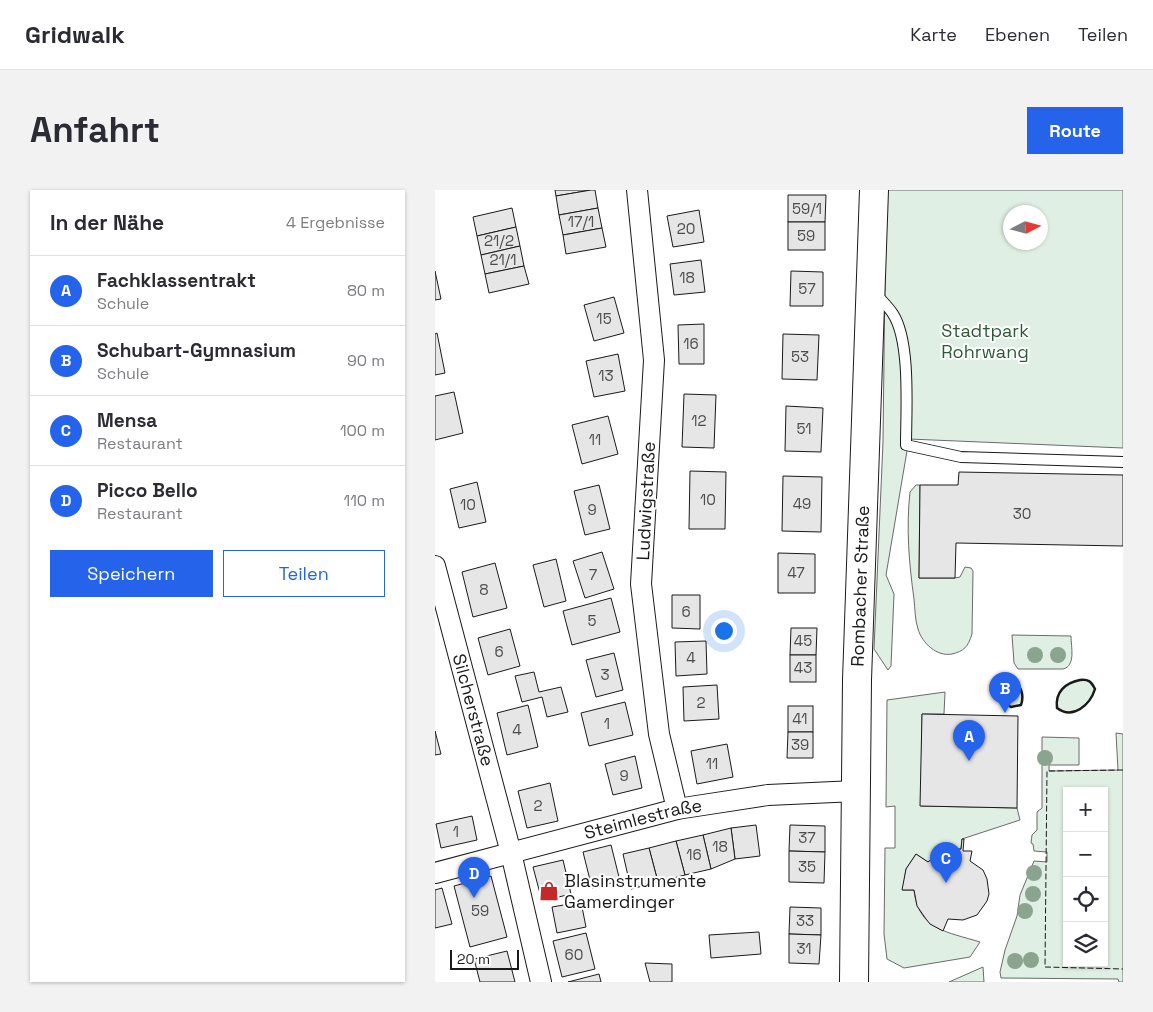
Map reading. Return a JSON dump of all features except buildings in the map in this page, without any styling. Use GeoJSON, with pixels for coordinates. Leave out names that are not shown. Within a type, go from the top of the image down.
{"type":"FeatureCollection","features":[{"type":"Feature","properties":{"kind":"main road","name":"Rombacher Straße"},"geometry":{"type":"LineString","coordinates":[[855,982],[857,680],[874,190]]}},
{"type":"Feature","properties":{"kind":"street","name":"Ludwigstraße"},"geometry":{"type":"LineString","coordinates":[[637,190],[654,360],[641,584],[659,734],[677,809]]}},
{"type":"Feature","properties":{"kind":"street","name":"Silcherstraße"},"geometry":{"type":"LineString","coordinates":[[435,566],[511,854],[541,982]]}},
{"type":"Feature","properties":{"kind":"street","name":"Steimlestraße"},"geometry":{"type":"LineString","coordinates":[[435,872],[511,854],[677,809],[768,794],[856,791]]}},
{"type":"Feature","properties":{"kind":"lane"},"geometry":{"type":"LineString","coordinates":[[871,288],[893,315],[904,342],[907,406],[906,445],[961,457],[1123,462]]}},
{"type":"Feature","properties":{"kind":"green space","name":"Stadtpark Rohrwang"},"geometry":{"type":"Polygon","coordinates":[[[886,190],[1123,190],[1123,448],[909,439],[886,575],[894,594],[891,666],[888,670],[874,649],[883,442],[886,190]]]}},
{"type":"Feature","properties":{"kind":"green space"},"geometry":{"type":"Polygon","coordinates":[[[916,485],[920,485],[919,578],[960,577],[965,567],[971,568],[973,571],[972,634],[965,648],[952,654],[941,653],[931,648],[923,639],[917,626],[908,532],[910,492],[916,485]]]}},
{"type":"Feature","properties":{"kind":"green space"},"geometry":{"type":"Polygon","coordinates":[[[1012,635],[1071,636],[1072,656],[1070,664],[1063,669],[1018,669],[1014,663],[1012,635]]]}},
{"type":"Feature","properties":{"kind":"green space"},"geometry":{"type":"Polygon","coordinates":[[[1002,675],[1012,679],[1019,686],[1022,695],[1021,705],[1011,707],[999,697],[996,692],[995,683],[1002,675]]]}},
{"type":"Feature","properties":{"kind":"green space"},"geometry":{"type":"Polygon","coordinates":[[[1080,680],[1089,681],[1095,689],[1085,705],[1080,709],[1069,712],[1057,708],[1059,693],[1062,689],[1070,683],[1080,680]]]}},
{"type":"Feature","properties":{"kind":"green space"},"geometry":{"type":"Polygon","coordinates":[[[945,692],[944,714],[922,714],[921,806],[1017,808],[1020,820],[962,839],[961,849],[944,853],[928,862],[916,854],[906,869],[903,890],[914,890],[921,914],[936,927],[946,932],[980,942],[970,957],[904,968],[887,959],[884,934],[885,848],[895,848],[895,806],[886,807],[887,700],[945,692]]]}},
{"type":"Feature","properties":{"kind":"green space"},"geometry":{"type":"Polygon","coordinates":[[[1116,733],[1123,734],[1123,982],[1119,982],[1118,979],[1001,978],[1000,972],[1005,950],[1017,916],[1020,895],[1034,861],[1047,862],[1047,852],[1034,851],[1033,844],[1031,843],[1032,835],[1037,830],[1037,812],[1042,808],[1042,737],[1079,738],[1079,765],[1049,765],[1049,771],[1118,770],[1116,733]]]}},
{"type":"Feature","properties":{"kind":"green space"},"geometry":{"type":"Polygon","coordinates":[[[983,967],[984,982],[949,982],[983,967]]]}},
{"type":"Feature","properties":{"kind":"fence"},"geometry":{"type":"LineString","coordinates":[[1123,770],[1047,771],[1045,967],[1123,969]]}},
{"type":"Feature","properties":{"kind":"wall"},"geometry":{"type":"LineString","coordinates":[[1002,675],[1012,679],[1019,686],[1022,695],[1021,705],[1011,707],[999,697],[996,692],[995,683],[1002,675]]}},
{"type":"Feature","properties":{"kind":"wall"},"geometry":{"type":"LineString","coordinates":[[1080,680],[1089,681],[1095,689],[1085,705],[1080,709],[1069,712],[1057,708],[1059,693],[1062,689],[1070,683],[1080,680]]}},
{"type":"Feature","properties":{"kind":"place","name":"Schubart-Gymnasium"},"geometry":{"type":"Point","coordinates":[1005,713]}},
{"type":"Feature","properties":{"kind":"place","name":"Fachklassentrakt"},"geometry":{"type":"Point","coordinates":[969,761]}},
{"type":"Feature","properties":{"kind":"place","name":"Mensa"},"geometry":{"type":"Point","coordinates":[946,883]}},
{"type":"Feature","properties":{"kind":"place","name":"Blasinstrumente Gamerdinger"},"geometry":{"type":"Point","coordinates":[549,891]}},
{"type":"Feature","properties":{"kind":"place","name":"Picco Bello"},"geometry":{"type":"Point","coordinates":[474,898]}}]}
